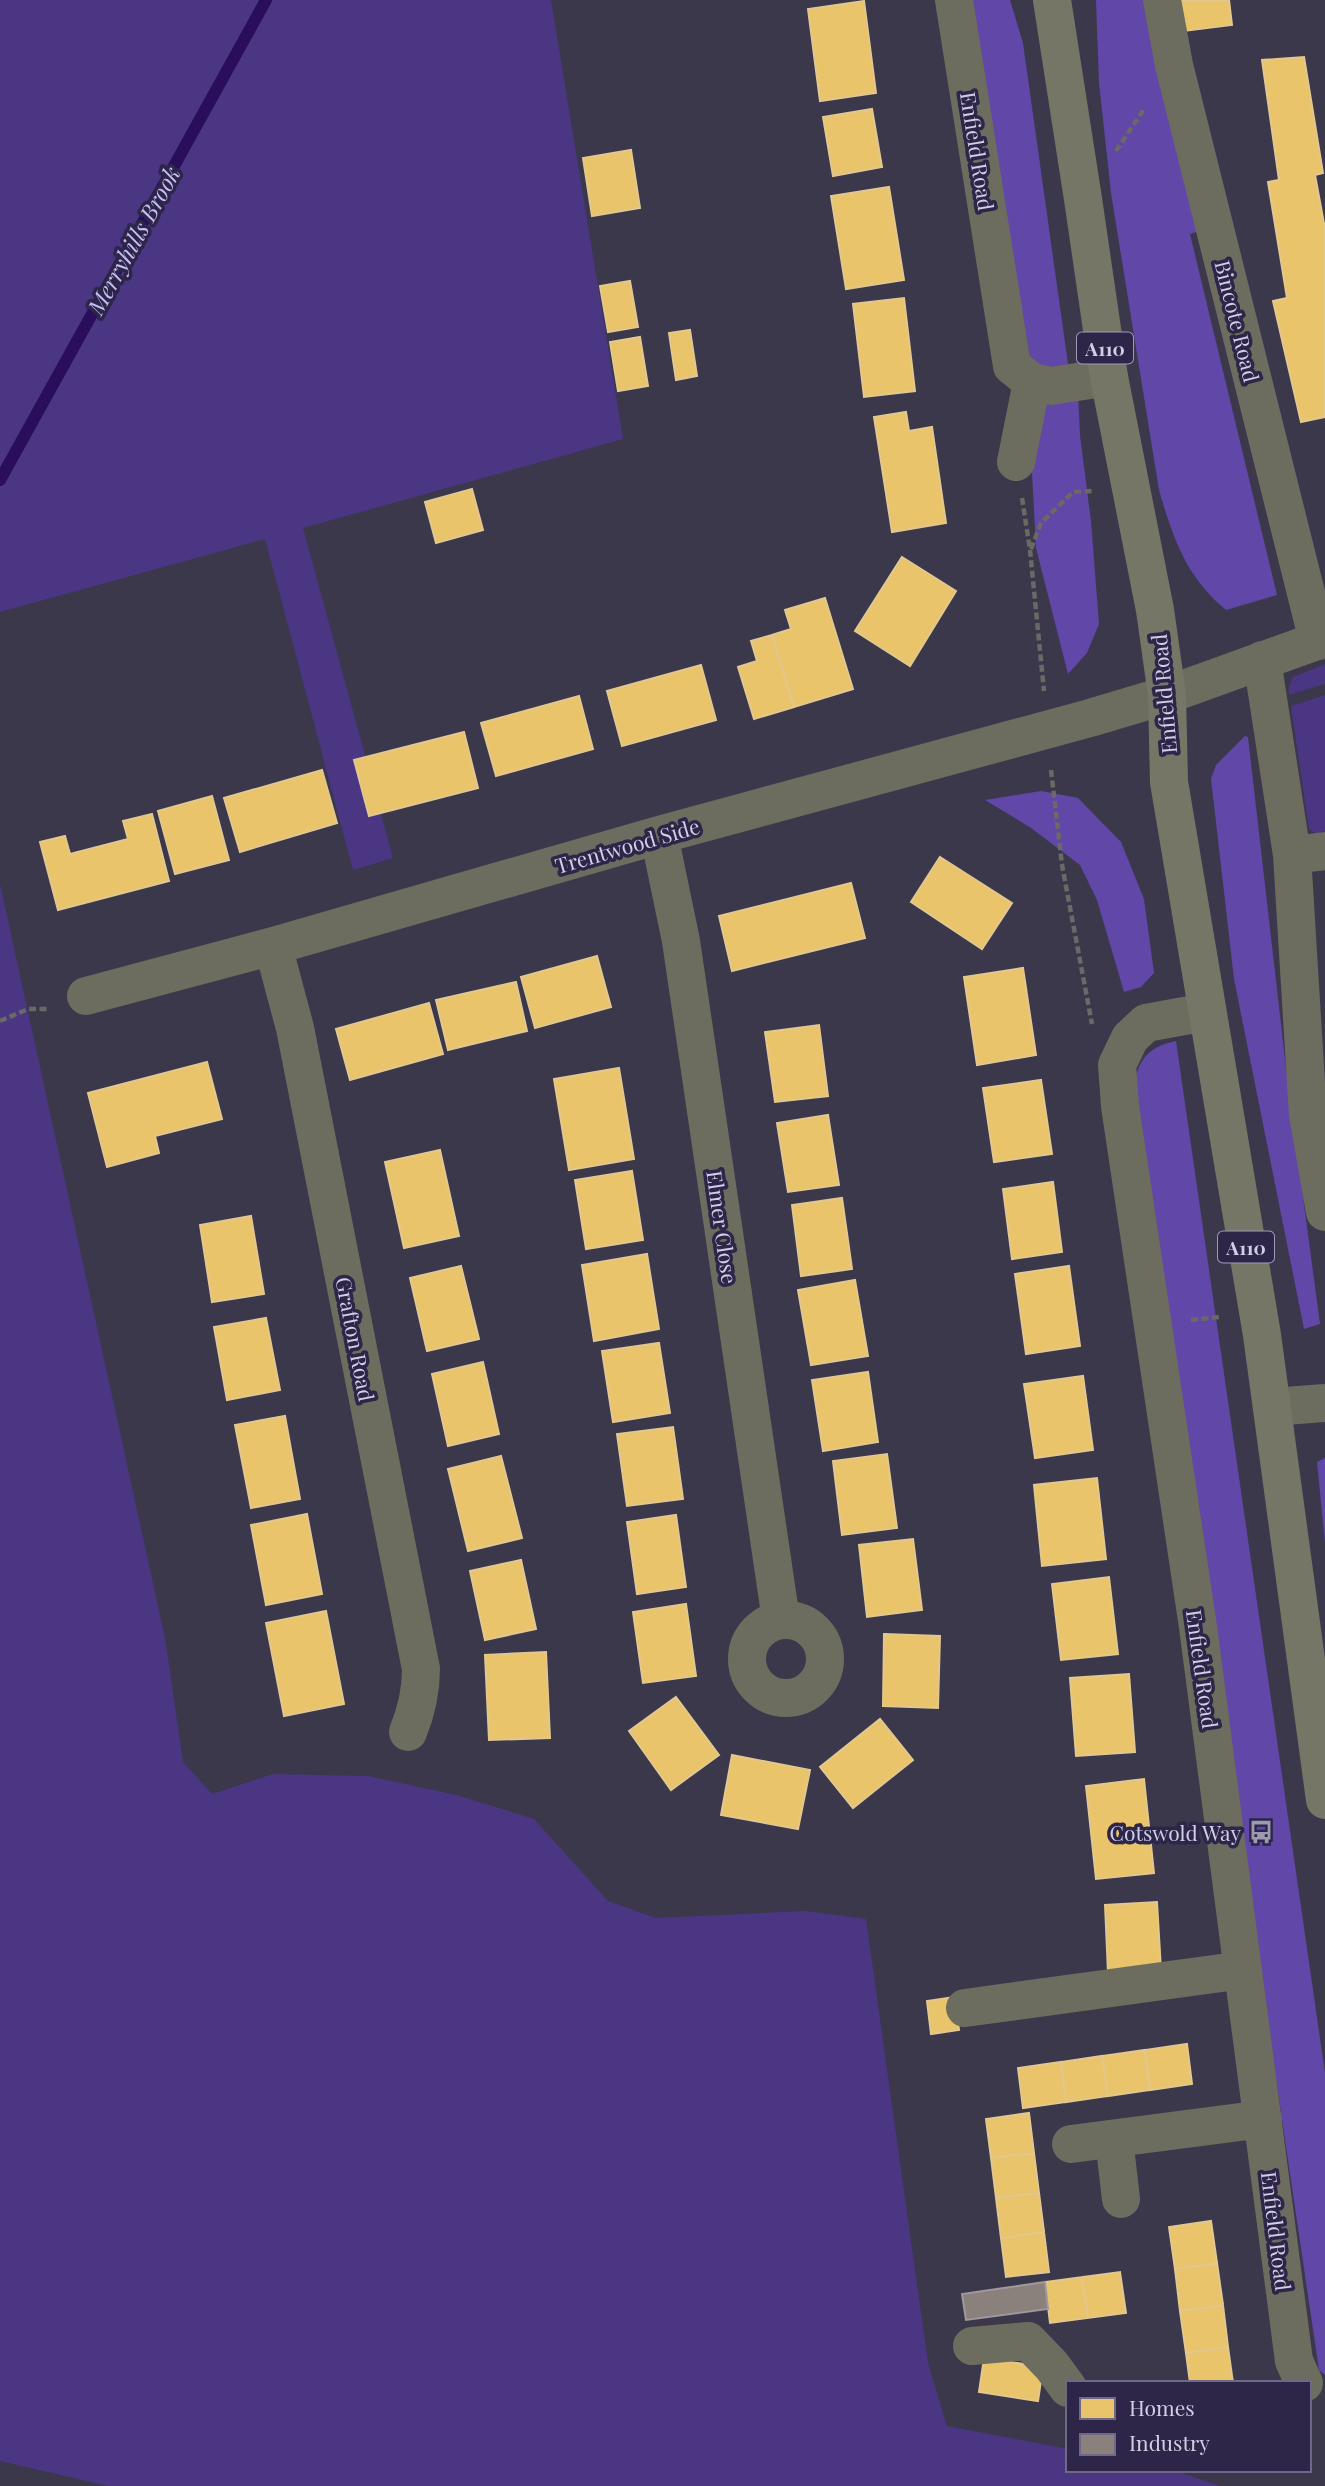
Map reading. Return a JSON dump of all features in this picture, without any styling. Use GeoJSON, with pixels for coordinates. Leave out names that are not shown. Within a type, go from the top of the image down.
{"type":"FeatureCollection","features":[{"type":"Feature","properties":{"kind":"main road","name":"Enfield Road"},"geometry":{"type":"LineString","coordinates":[[1052,0],[1109,377],[1155,610],[1167,695],[1169,782],[1262,1335],[1325,1800]]}},
{"type":"Feature","properties":{"kind":"street","name":"Enfield Road"},"geometry":{"type":"LineString","coordinates":[[954,0],[1012,366],[1032,382]]}},
{"type":"Feature","properties":{"kind":"street","name":"Bincote Road"},"geometry":{"type":"LineString","coordinates":[[1162,0],[1174,65],[1321,640],[1167,695]]}},
{"type":"Feature","properties":{"kind":"street"},"geometry":{"type":"LineString","coordinates":[[1016,462],[1032,382],[1051,386],[1109,377]]}},
{"type":"Feature","properties":{"kind":"street"},"geometry":{"type":"LineString","coordinates":[[1262,660],[1308,853],[1308,1115],[1325,1212]]}},
{"type":"Feature","properties":{"kind":"street","name":"Trentwood Side"},"geometry":{"type":"LineString","coordinates":[[86,996],[1167,695]]}},
{"type":"Feature","properties":{"kind":"street","name":"Elmer Close"},"geometry":{"type":"LineString","coordinates":[[659,835],[681,942],[781,1620]]}},
{"type":"Feature","properties":{"kind":"street","name":"Grafton Road"},"geometry":{"type":"LineString","coordinates":[[273,946],[295,1028],[421,1669],[421,1693],[408,1731]]}},
{"type":"Feature","properties":{"kind":"street"},"geometry":{"type":"LineString","coordinates":[[1118,1065],[1130,1038],[1146,1024],[1206,1012]]}},
{"type":"Feature","properties":{"kind":"street","name":"Enfield Road"},"geometry":{"type":"LineString","coordinates":[[1118,1065],[1120,1106],[1198,1627],[1294,2361],[1303,2381]]}},
{"type":"Feature","properties":{"kind":"street"},"geometry":{"type":"LineString","coordinates":[[1272,1406],[1325,1403]]}},
{"type":"Feature","properties":{"kind":"street"},"geometry":{"type":"LineString","coordinates":[[965,2008],[1243,1970]]}},
{"type":"Feature","properties":{"kind":"street"},"geometry":{"type":"LineString","coordinates":[[1071,2144],[1263,2119]]}},
{"type":"Feature","properties":{"kind":"street"},"geometry":{"type":"LineString","coordinates":[[1114,2139],[1121,2199]]}},
{"type":"Feature","properties":{"kind":"street"},"geometry":{"type":"LineString","coordinates":[[972,2346],[1028,2341],[1066,2385]]}},
{"type":"Feature","properties":{"kind":"path"},"geometry":{"type":"LineString","coordinates":[[1083,199],[1174,65]]}},
{"type":"Feature","properties":{"kind":"path"},"geometry":{"type":"LineString","coordinates":[[1016,462],[1030,550],[1046,730],[1062,865],[1094,1034],[1118,1065]]}},
{"type":"Feature","properties":{"kind":"path"},"geometry":{"type":"LineString","coordinates":[[1030,550],[1041,523],[1073,492],[1129,489]]}},
{"type":"Feature","properties":{"kind":"path"},"geometry":{"type":"LineString","coordinates":[[0,1021],[28,1009],[48,1009],[86,996]]}},
{"type":"Feature","properties":{"kind":"path"},"geometry":{"type":"LineString","coordinates":[[1153,1324],[1220,1317],[1223,1342],[1262,1335]]}},
{"type":"Feature","properties":{"kind":"shaded area"},"geometry":{"type":"Polygon","coordinates":[[[0,0],[551,0],[623,439],[303,528],[393,858],[353,870],[265,539],[0,612],[0,0]]]}},
{"type":"Feature","properties":{"kind":"shaded area"},"geometry":{"type":"Polygon","coordinates":[[[964,0],[1010,0],[1023,43],[1069,371],[1031,365],[964,0]]]}},
{"type":"Feature","properties":{"kind":"shaded area"},"geometry":{"type":"Polygon","coordinates":[[[1096,0],[1151,0],[1205,229],[1190,234],[1277,595],[1226,610],[1201,584],[1183,556],[1159,490],[1111,193],[1099,83],[1096,0]]]}},
{"type":"Feature","properties":{"kind":"shaded area"},"geometry":{"type":"Polygon","coordinates":[[[1078,393],[1099,624],[1087,653],[1068,674],[1036,548],[1032,473],[1034,426],[1042,398],[1078,393]]]}},
{"type":"Feature","properties":{"kind":"shaded area"},"geometry":{"type":"Polygon","coordinates":[[[1325,664],[1325,684],[1289,695],[1293,677],[1325,664]]]}},
{"type":"Feature","properties":{"kind":"shaded area"},"geometry":{"type":"Polygon","coordinates":[[[1325,695],[1325,831],[1316,834],[1309,829],[1291,706],[1325,695]]]}},
{"type":"Feature","properties":{"kind":"shaded area"},"geometry":{"type":"Polygon","coordinates":[[[1245,736],[1248,737],[1288,1085],[1320,1324],[1304,1329],[1234,979],[1211,779],[1216,765],[1245,736]]]}},
{"type":"Feature","properties":{"kind":"shaded area"},"geometry":{"type":"Polygon","coordinates":[[[1041,791],[1078,798],[1121,842],[1144,899],[1154,973],[1141,987],[1124,992],[1097,900],[1080,865],[1031,828],[985,800],[1041,791]]]}},
{"type":"Feature","properties":{"kind":"shaded area"},"geometry":{"type":"Polygon","coordinates":[[[0,884],[165,1638],[183,1762],[212,1794],[273,1774],[368,1776],[456,1795],[534,1819],[608,1901],[656,1918],[805,1911],[866,1919],[928,2363],[947,2426],[1066,2449],[1066,2472],[1179,2472],[1220,2486],[109,2486],[0,2461],[0,884]]]}},
{"type":"Feature","properties":{"kind":"shaded area"},"geometry":{"type":"Polygon","coordinates":[[[1176,1041],[1325,2073],[1325,2375],[1319,2370],[1131,1097],[1139,1067],[1148,1053],[1176,1041]]]}},
{"type":"Feature","properties":{"kind":"shaded area"},"geometry":{"type":"Polygon","coordinates":[[[1325,1458],[1325,1543],[1317,1462],[1325,1458]]]}},
{"type":"Feature","properties":{"kind":"building: Homes"},"geometry":{"type":"Polygon","coordinates":[[[1181,0],[1229,0],[1232,25],[1184,31],[1181,0]]]}},
{"type":"Feature","properties":{"kind":"building: Homes"},"geometry":{"type":"Polygon","coordinates":[[[864,1],[876,93],[820,101],[808,9],[864,1]]]}},
{"type":"Feature","properties":{"kind":"building: Homes"},"geometry":{"type":"Polygon","coordinates":[[[1304,57],[1323,173],[1315,175],[1325,229],[1325,417],[1301,422],[1273,301],[1287,298],[1268,182],[1279,180],[1262,60],[1304,57]]]}},
{"type":"Feature","properties":{"kind":"building: Homes"},"geometry":{"type":"Polygon","coordinates":[[[872,109],[882,167],[833,176],[823,117],[872,109]]]}},
{"type":"Feature","properties":{"kind":"building: Homes"},"geometry":{"type":"Polygon","coordinates":[[[631,150],[640,208],[592,216],[583,158],[631,150]]]}},
{"type":"Feature","properties":{"kind":"building: Homes"},"geometry":{"type":"Polygon","coordinates":[[[889,187],[904,280],[846,289],[831,196],[889,187]]]}},
{"type":"Feature","properties":{"kind":"building: Homes"},"geometry":{"type":"Polygon","coordinates":[[[630,281],[638,327],[608,332],[600,286],[630,281]]]}},
{"type":"Feature","properties":{"kind":"building: Homes"},"geometry":{"type":"Polygon","coordinates":[[[904,298],[915,391],[864,397],[853,304],[904,298]]]}},
{"type":"Feature","properties":{"kind":"building: Homes"},"geometry":{"type":"Polygon","coordinates":[[[690,330],[697,376],[676,380],[669,333],[690,330]]]}},
{"type":"Feature","properties":{"kind":"building: Homes"},"geometry":{"type":"Polygon","coordinates":[[[640,337],[648,386],[618,391],[610,342],[640,337]]]}},
{"type":"Feature","properties":{"kind":"building: Homes"},"geometry":{"type":"Polygon","coordinates":[[[906,412],[909,431],[932,427],[946,523],[892,532],[874,417],[906,412]]]}},
{"type":"Feature","properties":{"kind":"building: Homes"},"geometry":{"type":"Polygon","coordinates":[[[472,489],[483,530],[436,543],[425,502],[472,489]]]}},
{"type":"Feature","properties":{"kind":"building: Homes"},"geometry":{"type":"Polygon","coordinates":[[[902,557],[956,591],[910,666],[855,631],[902,557]]]}},
{"type":"Feature","properties":{"kind":"building: Homes"},"geometry":{"type":"Polygon","coordinates":[[[825,598],[853,689],[794,707],[772,635],[791,629],[785,610],[825,598]]]}},
{"type":"Feature","properties":{"kind":"building: Homes"},"geometry":{"type":"Polygon","coordinates":[[[772,635],[794,707],[754,719],[738,667],[757,661],[751,641],[772,635]]]}},
{"type":"Feature","properties":{"kind":"building: Homes"},"geometry":{"type":"Polygon","coordinates":[[[701,665],[716,720],[622,746],[607,691],[701,665]]]}},
{"type":"Feature","properties":{"kind":"building: Homes"},"geometry":{"type":"Polygon","coordinates":[[[579,696],[593,749],[496,776],[481,723],[579,696]]]}},
{"type":"Feature","properties":{"kind":"building: Homes"},"geometry":{"type":"Polygon","coordinates":[[[464,732],[478,788],[369,816],[354,760],[464,732]]]}},
{"type":"Feature","properties":{"kind":"building: Homes"},"geometry":{"type":"Polygon","coordinates":[[[322,770],[337,823],[240,852],[224,798],[322,770]]]}},
{"type":"Feature","properties":{"kind":"building: Homes"},"geometry":{"type":"Polygon","coordinates":[[[212,796],[229,860],[175,874],[158,811],[212,796]]]}},
{"type":"Feature","properties":{"kind":"building: Homes"},"geometry":{"type":"Polygon","coordinates":[[[152,814],[169,881],[58,910],[40,842],[65,836],[70,854],[128,839],[123,821],[152,814]]]}},
{"type":"Feature","properties":{"kind":"building: Homes"},"geometry":{"type":"Polygon","coordinates":[[[940,857],[1012,903],[982,949],[911,902],[940,857]]]}},
{"type":"Feature","properties":{"kind":"building: Homes"},"geometry":{"type":"Polygon","coordinates":[[[851,883],[865,938],[732,971],[719,916],[851,883]]]}},
{"type":"Feature","properties":{"kind":"building: Homes"},"geometry":{"type":"Polygon","coordinates":[[[597,956],[611,1007],[535,1028],[521,977],[597,956]]]}},
{"type":"Feature","properties":{"kind":"building: Homes"},"geometry":{"type":"Polygon","coordinates":[[[1023,968],[1036,1055],[977,1065],[964,977],[1023,968]]]}},
{"type":"Feature","properties":{"kind":"building: Homes"},"geometry":{"type":"Polygon","coordinates":[[[516,982],[527,1031],[448,1050],[436,1000],[516,982]]]}},
{"type":"Feature","properties":{"kind":"building: Homes"},"geometry":{"type":"Polygon","coordinates":[[[429,1003],[443,1054],[350,1080],[336,1029],[429,1003]]]}},
{"type":"Feature","properties":{"kind":"building: Homes"},"geometry":{"type":"Polygon","coordinates":[[[819,1025],[828,1096],[775,1102],[765,1032],[819,1025]]]}},
{"type":"Feature","properties":{"kind":"building: Homes"},"geometry":{"type":"Polygon","coordinates":[[[207,1062],[222,1119],[155,1136],[159,1153],[107,1167],[88,1093],[207,1062]]]}},
{"type":"Feature","properties":{"kind":"building: Homes"},"geometry":{"type":"Polygon","coordinates":[[[619,1068],[634,1159],[569,1170],[554,1079],[619,1068]]]}},
{"type":"Feature","properties":{"kind":"building: Homes"},"geometry":{"type":"Polygon","coordinates":[[[1041,1080],[1052,1154],[994,1162],[983,1088],[1041,1080]]]}},
{"type":"Feature","properties":{"kind":"building: Homes"},"geometry":{"type":"Polygon","coordinates":[[[828,1115],[839,1185],[788,1192],[777,1123],[828,1115]]]}},
{"type":"Feature","properties":{"kind":"building: Homes"},"geometry":{"type":"Polygon","coordinates":[[[440,1150],[459,1236],[404,1248],[385,1162],[440,1150]]]}},
{"type":"Feature","properties":{"kind":"building: Homes"},"geometry":{"type":"Polygon","coordinates":[[[632,1171],[643,1240],[586,1249],[575,1180],[632,1171]]]}},
{"type":"Feature","properties":{"kind":"building: Homes"},"geometry":{"type":"Polygon","coordinates":[[[1053,1182],[1062,1252],[1012,1259],[1003,1189],[1053,1182]]]}},
{"type":"Feature","properties":{"kind":"building: Homes"},"geometry":{"type":"Polygon","coordinates":[[[842,1198],[852,1269],[801,1276],[792,1205],[842,1198]]]}},
{"type":"Feature","properties":{"kind":"building: Homes"},"geometry":{"type":"Polygon","coordinates":[[[251,1216],[264,1294],[212,1302],[200,1225],[251,1216]]]}},
{"type":"Feature","properties":{"kind":"building: Homes"},"geometry":{"type":"Polygon","coordinates":[[[647,1254],[659,1329],[594,1341],[582,1265],[647,1254]]]}},
{"type":"Feature","properties":{"kind":"building: Homes"},"geometry":{"type":"Polygon","coordinates":[[[461,1266],[479,1339],[427,1351],[410,1278],[461,1266]]]}},
{"type":"Feature","properties":{"kind":"building: Homes"},"geometry":{"type":"Polygon","coordinates":[[[1069,1266],[1080,1346],[1026,1354],[1015,1274],[1069,1266]]]}},
{"type":"Feature","properties":{"kind":"building: Homes"},"geometry":{"type":"Polygon","coordinates":[[[855,1280],[868,1356],[811,1365],[798,1290],[855,1280]]]}},
{"type":"Feature","properties":{"kind":"building: Homes"},"geometry":{"type":"Polygon","coordinates":[[[266,1318],[280,1390],[227,1400],[214,1327],[266,1318]]]}},
{"type":"Feature","properties":{"kind":"building: Homes"},"geometry":{"type":"Polygon","coordinates":[[[659,1343],[670,1413],[613,1422],[602,1351],[659,1343]]]}},
{"type":"Feature","properties":{"kind":"building: Homes"},"geometry":{"type":"Polygon","coordinates":[[[483,1362],[499,1434],[448,1446],[432,1374],[483,1362]]]}},
{"type":"Feature","properties":{"kind":"building: Homes"},"geometry":{"type":"Polygon","coordinates":[[[868,1372],[878,1442],[823,1451],[812,1380],[868,1372]]]}},
{"type":"Feature","properties":{"kind":"building: Homes"},"geometry":{"type":"Polygon","coordinates":[[[1083,1376],[1093,1450],[1035,1458],[1024,1384],[1083,1376]]]}},
{"type":"Feature","properties":{"kind":"building: Homes"},"geometry":{"type":"Polygon","coordinates":[[[285,1416],[300,1499],[251,1508],[235,1425],[285,1416]]]}},
{"type":"Feature","properties":{"kind":"building: Homes"},"geometry":{"type":"Polygon","coordinates":[[[673,1427],[683,1499],[627,1506],[617,1434],[673,1427]]]}},
{"type":"Feature","properties":{"kind":"building: Homes"},"geometry":{"type":"Polygon","coordinates":[[[887,1454],[897,1528],[842,1535],[833,1461],[887,1454]]]}},
{"type":"Feature","properties":{"kind":"building: Homes"},"geometry":{"type":"Polygon","coordinates":[[[501,1456],[522,1538],[468,1551],[448,1469],[501,1456]]]}},
{"type":"Feature","properties":{"kind":"building: Homes"},"geometry":{"type":"Polygon","coordinates":[[[1097,1478],[1106,1559],[1042,1566],[1034,1485],[1097,1478]]]}},
{"type":"Feature","properties":{"kind":"building: Homes"},"geometry":{"type":"Polygon","coordinates":[[[307,1514],[322,1594],[266,1605],[251,1525],[307,1514]]]}},
{"type":"Feature","properties":{"kind":"building: Homes"},"geometry":{"type":"Polygon","coordinates":[[[676,1515],[686,1587],[637,1594],[627,1522],[676,1515]]]}},
{"type":"Feature","properties":{"kind":"building: Homes"},"geometry":{"type":"Polygon","coordinates":[[[913,1539],[922,1610],[867,1617],[859,1545],[913,1539]]]}},
{"type":"Feature","properties":{"kind":"building: Homes"},"geometry":{"type":"Polygon","coordinates":[[[521,1560],[536,1629],[485,1640],[470,1571],[521,1560]]]}},
{"type":"Feature","properties":{"kind":"building: Homes"},"geometry":{"type":"Polygon","coordinates":[[[1109,1577],[1118,1654],[1061,1660],[1052,1584],[1109,1577]]]}},
{"type":"Feature","properties":{"kind":"building: Homes"},"geometry":{"type":"Polygon","coordinates":[[[686,1604],[696,1676],[643,1683],[633,1612],[686,1604]]]}},
{"type":"Feature","properties":{"kind":"building: Homes"},"geometry":{"type":"Polygon","coordinates":[[[326,1611],[344,1704],[284,1716],[266,1623],[326,1611]]]}},
{"type":"Feature","properties":{"kind":"building: Homes"},"geometry":{"type":"Polygon","coordinates":[[[884,1634],[940,1636],[938,1708],[883,1706],[884,1634]]]}},
{"type":"Feature","properties":{"kind":"building: Homes"},"geometry":{"type":"Polygon","coordinates":[[[546,1652],[550,1738],[489,1740],[485,1655],[546,1652]]]}},
{"type":"Feature","properties":{"kind":"building: Homes"},"geometry":{"type":"Polygon","coordinates":[[[1129,1674],[1135,1752],[1076,1756],[1070,1678],[1129,1674]]]}},
{"type":"Feature","properties":{"kind":"building: Homes"},"geometry":{"type":"Polygon","coordinates":[[[676,1697],[719,1755],[671,1790],[629,1731],[676,1697]]]}},
{"type":"Feature","properties":{"kind":"building: Homes"},"geometry":{"type":"Polygon","coordinates":[[[880,1719],[913,1760],[853,1808],[820,1767],[880,1719]]]}},
{"type":"Feature","properties":{"kind":"building: Homes"},"geometry":{"type":"Polygon","coordinates":[[[732,1755],[810,1770],[798,1829],[721,1815],[732,1755]]]}},
{"type":"Feature","properties":{"kind":"building: Homes"},"geometry":{"type":"Polygon","coordinates":[[[1144,1779],[1154,1873],[1096,1879],[1086,1786],[1144,1779]]]}},
{"type":"Feature","properties":{"kind":"building: Homes"},"geometry":{"type":"Polygon","coordinates":[[[1157,1902],[1161,1970],[1108,1973],[1105,1905],[1157,1902]]]}},
{"type":"Feature","properties":{"kind":"building: Homes"},"geometry":{"type":"Polygon","coordinates":[[[955,1997],[959,2030],[931,2034],[927,2001],[955,1997]]]}},
{"type":"Feature","properties":{"kind":"building: Homes"},"geometry":{"type":"Polygon","coordinates":[[[1187,2044],[1192,2084],[1150,2090],[1145,2050],[1187,2044]]]}},
{"type":"Feature","properties":{"kind":"building: Homes"},"geometry":{"type":"Polygon","coordinates":[[[1145,2050],[1150,2090],[1108,2096],[1102,2056],[1145,2050]]]}},
{"type":"Feature","properties":{"kind":"building: Homes"},"geometry":{"type":"Polygon","coordinates":[[[1102,2056],[1108,2096],[1066,2102],[1061,2062],[1102,2056]]]}},
{"type":"Feature","properties":{"kind":"building: Homes"},"geometry":{"type":"Polygon","coordinates":[[[1061,2062],[1066,2102],[1023,2108],[1018,2068],[1061,2062]]]}},
{"type":"Feature","properties":{"kind":"building: Homes"},"geometry":{"type":"Polygon","coordinates":[[[1029,2113],[1034,2153],[991,2158],[986,2119],[1029,2113]]]}},
{"type":"Feature","properties":{"kind":"building: Homes"},"geometry":{"type":"Polygon","coordinates":[[[1034,2153],[1039,2193],[996,2198],[991,2158],[1034,2153]]]}},
{"type":"Feature","properties":{"kind":"building: Homes"},"geometry":{"type":"Polygon","coordinates":[[[1039,2193],[1044,2232],[1001,2238],[996,2198],[1039,2193]]]}},
{"type":"Feature","properties":{"kind":"building: Homes"},"geometry":{"type":"Polygon","coordinates":[[[1211,2221],[1217,2263],[1175,2269],[1169,2227],[1211,2221]]]}},
{"type":"Feature","properties":{"kind":"building: Homes"},"geometry":{"type":"Polygon","coordinates":[[[1044,2232],[1049,2272],[1006,2277],[1001,2238],[1044,2232]]]}},
{"type":"Feature","properties":{"kind":"building: Homes"},"geometry":{"type":"Polygon","coordinates":[[[1217,2263],[1223,2305],[1180,2311],[1175,2269],[1217,2263]]]}},
{"type":"Feature","properties":{"kind":"building: Homes"},"geometry":{"type":"Polygon","coordinates":[[[1120,2272],[1126,2313],[1088,2318],[1082,2277],[1120,2272]]]}},
{"type":"Feature","properties":{"kind":"building: Homes"},"geometry":{"type":"Polygon","coordinates":[[[1082,2277],[1088,2318],[1050,2323],[1045,2282],[1082,2277]]]}},
{"type":"Feature","properties":{"kind":"building: Homes"},"geometry":{"type":"Polygon","coordinates":[[[1223,2305],[1228,2347],[1186,2353],[1180,2311],[1223,2305]]]}},
{"type":"Feature","properties":{"kind":"building: Homes"},"geometry":{"type":"Polygon","coordinates":[[[1228,2347],[1233,2381],[1190,2381],[1186,2353],[1228,2347]]]}},
{"type":"Feature","properties":{"kind":"building: Homes"},"geometry":{"type":"Polygon","coordinates":[[[984,2358],[1043,2367],[1038,2401],[979,2392],[984,2358]]]}},
{"type":"Feature","properties":{"kind":"building: Industry"},"geometry":{"type":"Polygon","coordinates":[[[1045,2282],[1048,2309],[966,2320],[962,2294],[1045,2282]]]}},
{"type":"Feature","properties":{"kind":"waterway","name":"Merryhills Brook"},"geometry":{"type":"LineString","coordinates":[[0,480],[266,0]]}},
{"type":"Feature","properties":{"kind":"place","name":"Cotswold Way"},"geometry":{"type":"Point","coordinates":[1261,1832]}}]}
